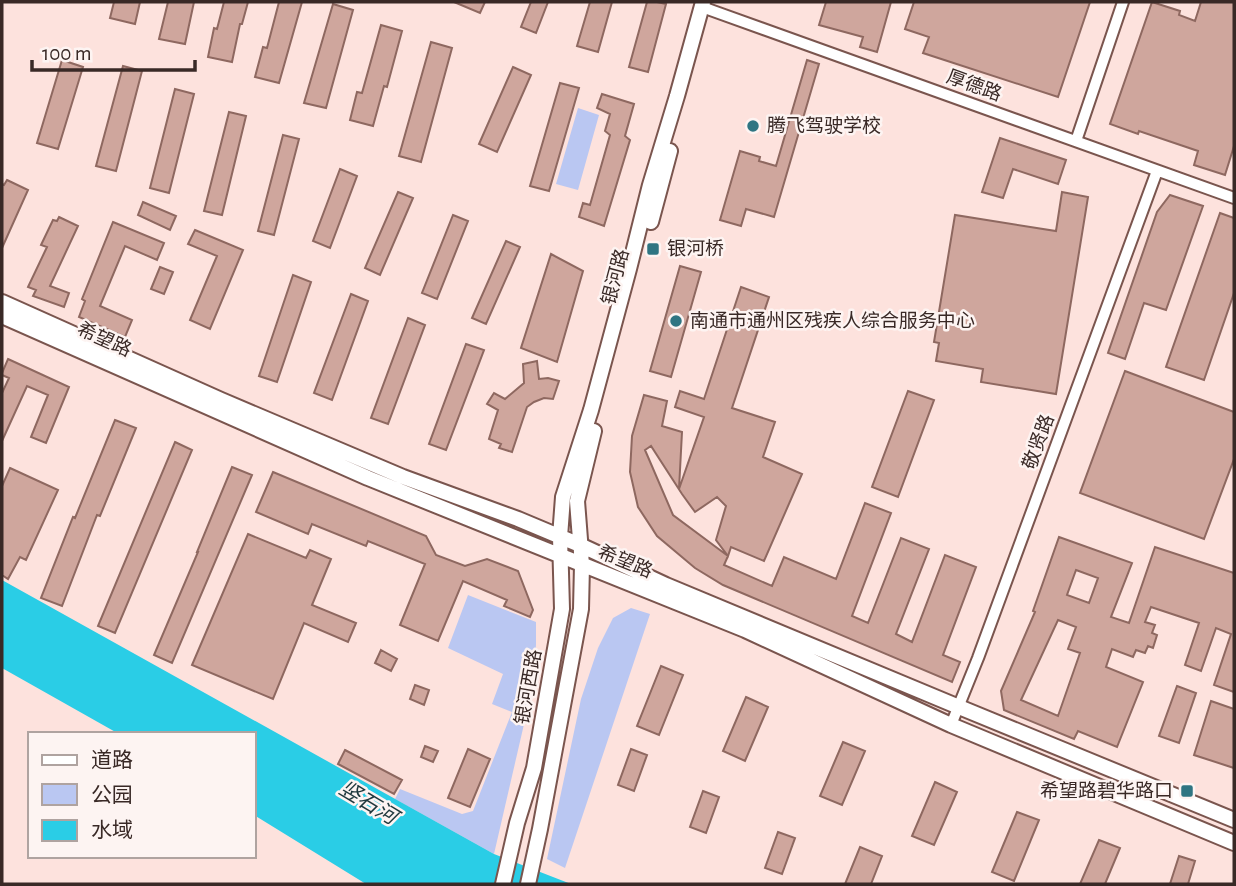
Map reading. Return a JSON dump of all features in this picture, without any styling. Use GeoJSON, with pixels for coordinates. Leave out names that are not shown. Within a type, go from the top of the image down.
{"type":"FeatureCollection","features":[{"type":"Feature","properties":{"kind":"main road","name":"银河路"},"geometry":{"type":"LineString","coordinates":[[562,555],[563,497],[591,410],[650,185],[707,5]]}},
{"type":"Feature","properties":{"kind":"main road","name":"银河路"},"geometry":{"type":"LineString","coordinates":[[582,565],[577,501],[587,455],[707,5]]}},
{"type":"Feature","properties":{"kind":"main road","name":"希望路"},"geometry":{"type":"LineString","coordinates":[[2,302],[220,400],[403,477],[518,519],[666,585],[1234,820]]}},
{"type":"Feature","properties":{"kind":"main road","name":"希望路"},"geometry":{"type":"LineString","coordinates":[[2,316],[368,478],[745,630],[951,725],[1234,843]]}},
{"type":"Feature","properties":{"kind":"main road","name":"银河西路"},"geometry":{"type":"LineString","coordinates":[[503,884],[517,823],[534,768],[562,609],[562,555]]}},
{"type":"Feature","properties":{"kind":"main road","name":"银河西路"},"geometry":{"type":"LineString","coordinates":[[528,884],[581,609],[582,565]]}},
{"type":"Feature","properties":{"kind":"street"},"geometry":{"type":"LineString","coordinates":[[1076,141],[1123,2]]}},
{"type":"Feature","properties":{"kind":"street","name":"厚德路"},"geometry":{"type":"LineString","coordinates":[[707,5],[1234,198]]}},
{"type":"Feature","properties":{"kind":"street","name":"敬贤路"},"geometry":{"type":"LineString","coordinates":[[951,725],[1157,171]]}},
{"type":"Feature","properties":{"kind":"green space"},"geometry":{"type":"Polygon","coordinates":[[[578,108],[599,115],[578,190],[556,184],[578,108]]]}},
{"type":"Feature","properties":{"kind":"green space"},"geometry":{"type":"Polygon","coordinates":[[[468,595],[536,622],[534,681],[494,854],[395,799],[400,789],[462,814],[473,811],[512,712],[492,704],[503,674],[448,648],[468,595]]]}},
{"type":"Feature","properties":{"kind":"green space"},"geometry":{"type":"Polygon","coordinates":[[[631,608],[650,614],[565,868],[547,859],[581,699],[598,648],[613,618],[631,608]]]}},
{"type":"Feature","properties":{"kind":"water","name":"竖石河"},"geometry":{"type":"Polygon","coordinates":[[[2,580],[494,854],[571,884],[366,884],[256,816],[256,732],[115,732],[2,668],[2,580]]]}},
{"type":"Feature","properties":{"kind":"building"},"geometry":{"type":"Polygon","coordinates":[[[114,2],[140,2],[135,24],[110,18],[114,2]]]}},
{"type":"Feature","properties":{"kind":"building"},"geometry":{"type":"Polygon","coordinates":[[[168,2],[194,2],[185,44],[159,39],[168,2]]]}},
{"type":"Feature","properties":{"kind":"building"},"geometry":{"type":"Polygon","coordinates":[[[224,2],[248,2],[232,62],[208,57],[214,28],[217,29],[224,2]]]}},
{"type":"Feature","properties":{"kind":"building"},"geometry":{"type":"Polygon","coordinates":[[[279,2],[302,2],[279,83],[255,77],[263,47],[267,48],[279,2]]]}},
{"type":"Feature","properties":{"kind":"building"},"geometry":{"type":"Polygon","coordinates":[[[454,2],[485,2],[480,13],[454,2]]]}},
{"type":"Feature","properties":{"kind":"building"},"geometry":{"type":"Polygon","coordinates":[[[531,2],[548,2],[536,33],[521,27],[531,2]]]}},
{"type":"Feature","properties":{"kind":"building"},"geometry":{"type":"Polygon","coordinates":[[[590,2],[612,2],[598,52],[577,46],[590,2]]]}},
{"type":"Feature","properties":{"kind":"building"},"geometry":{"type":"Polygon","coordinates":[[[647,2],[666,4],[648,72],[629,67],[647,2]]]}},
{"type":"Feature","properties":{"kind":"building"},"geometry":{"type":"Polygon","coordinates":[[[826,2],[891,2],[877,52],[860,47],[863,37],[819,25],[826,2]]]}},
{"type":"Feature","properties":{"kind":"building"},"geometry":{"type":"Polygon","coordinates":[[[914,2],[1090,2],[1058,97],[923,53],[929,37],[905,29],[914,2]]]}},
{"type":"Feature","properties":{"kind":"building"},"geometry":{"type":"Polygon","coordinates":[[[1152,2],[1180,11],[1179,15],[1195,21],[1201,2],[1234,2],[1234,146],[1225,175],[1194,165],[1198,151],[1110,124],[1152,2]]]}},
{"type":"Feature","properties":{"kind":"building"},"geometry":{"type":"Polygon","coordinates":[[[333,4],[353,10],[326,108],[304,103],[333,4]]]}},
{"type":"Feature","properties":{"kind":"building"},"geometry":{"type":"Polygon","coordinates":[[[381,25],[402,31],[373,126],[350,120],[357,92],[362,93],[381,25]]]}},
{"type":"Feature","properties":{"kind":"building"},"geometry":{"type":"Polygon","coordinates":[[[431,42],[452,48],[421,162],[399,156],[431,42]]]}},
{"type":"Feature","properties":{"kind":"building"},"geometry":{"type":"Polygon","coordinates":[[[62,60],[83,67],[58,149],[37,143],[62,60]]]}},
{"type":"Feature","properties":{"kind":"building"},"geometry":{"type":"Polygon","coordinates":[[[807,60],[819,64],[774,217],[746,209],[741,226],[720,220],[740,151],[760,157],[759,161],[776,166],[807,60]]]}},
{"type":"Feature","properties":{"kind":"building"},"geometry":{"type":"Polygon","coordinates":[[[123,66],[142,71],[116,171],[96,166],[123,66]]]}},
{"type":"Feature","properties":{"kind":"building"},"geometry":{"type":"Polygon","coordinates":[[[513,67],[531,75],[497,152],[479,144],[513,67]]]}},
{"type":"Feature","properties":{"kind":"building"},"geometry":{"type":"Polygon","coordinates":[[[560,83],[579,88],[549,191],[530,186],[560,83]]]}},
{"type":"Feature","properties":{"kind":"building"},"geometry":{"type":"Polygon","coordinates":[[[175,89],[194,94],[169,193],[150,188],[175,89]]]}},
{"type":"Feature","properties":{"kind":"building"},"geometry":{"type":"Polygon","coordinates":[[[602,94],[634,104],[625,136],[630,140],[604,226],[579,217],[583,203],[590,205],[610,135],[605,131],[610,114],[597,108],[602,94]]]}},
{"type":"Feature","properties":{"kind":"building"},"geometry":{"type":"Polygon","coordinates":[[[229,112],[246,116],[222,215],[204,211],[229,112]]]}},
{"type":"Feature","properties":{"kind":"building"},"geometry":{"type":"Polygon","coordinates":[[[283,135],[299,139],[274,235],[258,231],[283,135]]]}},
{"type":"Feature","properties":{"kind":"building"},"geometry":{"type":"Polygon","coordinates":[[[1000,138],[1066,160],[1058,184],[1013,169],[1003,198],[982,192],[1000,138]]]}},
{"type":"Feature","properties":{"kind":"building"},"geometry":{"type":"Polygon","coordinates":[[[340,169],[357,176],[330,248],[313,241],[340,169]]]}},
{"type":"Feature","properties":{"kind":"building"},"geometry":{"type":"Polygon","coordinates":[[[7,180],[28,190],[2,248],[2,184],[7,180]]]}},
{"type":"Feature","properties":{"kind":"building"},"geometry":{"type":"Polygon","coordinates":[[[398,192],[413,198],[380,275],[365,268],[398,192]]]}},
{"type":"Feature","properties":{"kind":"building"},"geometry":{"type":"Polygon","coordinates":[[[1062,192],[1088,197],[1056,394],[981,382],[983,369],[936,361],[939,343],[934,342],[955,215],[1056,231],[1062,192]]]}},
{"type":"Feature","properties":{"kind":"building"},"geometry":{"type":"Polygon","coordinates":[[[1170,195],[1203,206],[1166,310],[1144,303],[1125,359],[1108,353],[1157,212],[1170,195]]]}},
{"type":"Feature","properties":{"kind":"building"},"geometry":{"type":"Polygon","coordinates":[[[143,202],[176,216],[170,230],[138,215],[143,202]]]}},
{"type":"Feature","properties":{"kind":"building"},"geometry":{"type":"Polygon","coordinates":[[[1220,213],[1234,218],[1234,293],[1204,380],[1166,367],[1220,213]]]}},
{"type":"Feature","properties":{"kind":"building"},"geometry":{"type":"Polygon","coordinates":[[[453,215],[468,221],[437,299],[422,293],[453,215]]]}},
{"type":"Feature","properties":{"kind":"building"},"geometry":{"type":"Polygon","coordinates":[[[59,217],[78,226],[50,286],[69,293],[64,307],[33,296],[36,290],[28,287],[47,247],[41,245],[53,220],[57,221],[59,217]]]}},
{"type":"Feature","properties":{"kind":"building"},"geometry":{"type":"Polygon","coordinates":[[[113,222],[164,243],[157,260],[125,246],[100,306],[132,320],[125,337],[79,317],[85,301],[82,299],[113,222]]]}},
{"type":"Feature","properties":{"kind":"building"},"geometry":{"type":"Polygon","coordinates":[[[195,230],[243,250],[210,329],[190,320],[217,256],[188,244],[195,230]]]}},
{"type":"Feature","properties":{"kind":"building"},"geometry":{"type":"Polygon","coordinates":[[[506,241],[520,247],[486,324],[472,318],[506,241]]]}},
{"type":"Feature","properties":{"kind":"building"},"geometry":{"type":"Polygon","coordinates":[[[551,254],[583,271],[557,362],[521,348],[551,254]]]}},
{"type":"Feature","properties":{"kind":"building","name":"南通市通州区残疾人综合服务中心"},"geometry":{"type":"Polygon","coordinates":[[[680,266],[701,272],[671,377],[650,371],[680,266]]]}},
{"type":"Feature","properties":{"kind":"building"},"geometry":{"type":"Polygon","coordinates":[[[160,267],[173,272],[164,294],[151,289],[160,267]]]}},
{"type":"Feature","properties":{"kind":"building"},"geometry":{"type":"Polygon","coordinates":[[[293,275],[311,282],[277,382],[259,376],[293,275]]]}},
{"type":"Feature","properties":{"kind":"building"},"geometry":{"type":"Polygon","coordinates":[[[741,287],[769,297],[732,408],[775,422],[763,457],[802,474],[764,561],[731,547],[728,556],[724,565],[772,586],[784,557],[836,579],[865,503],[891,513],[852,616],[868,623],[901,538],[929,549],[896,634],[912,642],[945,555],[976,567],[943,655],[960,662],[952,682],[723,585],[695,568],[657,536],[638,507],[630,472],[632,436],[644,395],[667,401],[662,426],[682,432],[679,489],[704,417],[675,407],[680,391],[704,399],[741,287]],[[651,446],[645,450],[673,515],[728,556],[716,540],[726,506],[717,497],[695,512],[651,446]]]}},
{"type":"Feature","properties":{"kind":"building"},"geometry":{"type":"Polygon","coordinates":[[[351,294],[368,301],[332,400],[314,393],[351,294]]]}},
{"type":"Feature","properties":{"kind":"building"},"geometry":{"type":"Polygon","coordinates":[[[408,318],[425,325],[388,424],[371,418],[408,318]]]}},
{"type":"Feature","properties":{"kind":"building"},"geometry":{"type":"Polygon","coordinates":[[[466,344],[484,350],[446,450],[429,444],[466,344]]]}},
{"type":"Feature","properties":{"kind":"building"},"geometry":{"type":"Polygon","coordinates":[[[8,359],[69,387],[46,443],[31,437],[48,395],[27,386],[2,441],[2,393],[9,378],[2,373],[8,359]]]}},
{"type":"Feature","properties":{"kind":"building"},"geometry":{"type":"Polygon","coordinates":[[[537,361],[539,379],[559,381],[553,399],[544,398],[527,407],[512,452],[499,448],[501,444],[489,439],[498,410],[487,404],[494,393],[505,399],[524,383],[523,364],[537,361]]]}},
{"type":"Feature","properties":{"kind":"building"},"geometry":{"type":"Polygon","coordinates":[[[1125,371],[1234,412],[1234,459],[1204,539],[1080,493],[1125,371]]]}},
{"type":"Feature","properties":{"kind":"building"},"geometry":{"type":"Polygon","coordinates":[[[908,391],[934,400],[898,497],[872,487],[908,391]]]}},
{"type":"Feature","properties":{"kind":"building"},"geometry":{"type":"Polygon","coordinates":[[[115,420],[136,428],[100,516],[97,515],[62,606],[41,598],[115,420]]]}},
{"type":"Feature","properties":{"kind":"building"},"geometry":{"type":"Polygon","coordinates":[[[175,442],[192,450],[115,633],[98,626],[175,442]]]}},
{"type":"Feature","properties":{"kind":"building"},"geometry":{"type":"Polygon","coordinates":[[[232,467],[252,475],[172,663],[154,655],[232,467]]]}},
{"type":"Feature","properties":{"kind":"building"},"geometry":{"type":"Polygon","coordinates":[[[10,468],[58,490],[26,560],[20,557],[8,579],[2,575],[2,486],[10,468]]]}},
{"type":"Feature","properties":{"kind":"building"},"geometry":{"type":"Polygon","coordinates":[[[273,472],[426,536],[436,555],[465,566],[487,559],[518,571],[533,610],[530,617],[504,606],[507,600],[463,581],[438,641],[400,625],[425,564],[368,541],[366,546],[312,524],[308,534],[256,512],[273,472]]]}},
{"type":"Feature","properties":{"kind":"building"},"geometry":{"type":"Polygon","coordinates":[[[248,534],[306,558],[310,550],[331,559],[312,605],[356,623],[348,642],[304,623],[273,699],[192,665],[248,534]]]}},
{"type":"Feature","properties":{"kind":"building"},"geometry":{"type":"Polygon","coordinates":[[[1059,537],[1132,563],[1111,617],[1129,623],[1155,547],[1234,573],[1234,692],[1214,685],[1231,634],[1216,628],[1201,671],[1185,665],[1199,623],[1151,607],[1145,622],[1155,625],[1152,633],[1157,635],[1153,648],[1148,646],[1145,653],[1136,650],[1133,657],[1112,649],[1106,667],[1143,682],[1117,747],[1078,731],[1074,739],[1004,710],[1001,691],[1035,612],[1033,611],[1059,537]],[[1076,570],[1067,595],[1089,603],[1098,578],[1076,570]],[[1058,620],[1021,700],[1058,716],[1080,653],[1068,649],[1076,627],[1058,620]]]}},
{"type":"Feature","properties":{"kind":"building"},"geometry":{"type":"Polygon","coordinates":[[[381,650],[397,659],[391,671],[375,663],[381,650]]]}},
{"type":"Feature","properties":{"kind":"building"},"geometry":{"type":"Polygon","coordinates":[[[661,666],[683,675],[659,735],[637,726],[661,666]]]}},
{"type":"Feature","properties":{"kind":"building"},"geometry":{"type":"Polygon","coordinates":[[[415,685],[429,690],[424,705],[410,699],[415,685]]]}},
{"type":"Feature","properties":{"kind":"building"},"geometry":{"type":"Polygon","coordinates":[[[1177,686],[1196,693],[1179,743],[1159,736],[1177,686]]]}},
{"type":"Feature","properties":{"kind":"building"},"geometry":{"type":"Polygon","coordinates":[[[746,697],[768,707],[745,761],[723,751],[746,697]]]}},
{"type":"Feature","properties":{"kind":"building"},"geometry":{"type":"Polygon","coordinates":[[[1211,701],[1234,709],[1234,768],[1194,755],[1211,701]]]}},
{"type":"Feature","properties":{"kind":"building"},"geometry":{"type":"Polygon","coordinates":[[[843,742],[865,751],[842,805],[820,796],[843,742]]]}},
{"type":"Feature","properties":{"kind":"building"},"geometry":{"type":"Polygon","coordinates":[[[425,746],[438,751],[433,762],[421,757],[425,746]]]}},
{"type":"Feature","properties":{"kind":"building"},"geometry":{"type":"Polygon","coordinates":[[[468,749],[490,759],[470,807],[448,798],[468,749]]]}},
{"type":"Feature","properties":{"kind":"building"},"geometry":{"type":"Polygon","coordinates":[[[631,749],[647,755],[634,791],[618,785],[631,749]]]}},
{"type":"Feature","properties":{"kind":"building"},"geometry":{"type":"Polygon","coordinates":[[[345,750],[402,780],[394,794],[338,764],[345,750]]]}},
{"type":"Feature","properties":{"kind":"building"},"geometry":{"type":"Polygon","coordinates":[[[935,782],[957,792],[934,845],[912,836],[935,782]]]}},
{"type":"Feature","properties":{"kind":"building"},"geometry":{"type":"Polygon","coordinates":[[[703,791],[719,797],[706,833],[690,827],[703,791]]]}},
{"type":"Feature","properties":{"kind":"building"},"geometry":{"type":"Polygon","coordinates":[[[1017,812],[1039,820],[1014,881],[992,872],[1017,812]]]}},
{"type":"Feature","properties":{"kind":"building"},"geometry":{"type":"Polygon","coordinates":[[[778,832],[795,838],[782,874],[765,868],[778,832]]]}},
{"type":"Feature","properties":{"kind":"building"},"geometry":{"type":"Polygon","coordinates":[[[1099,840],[1120,848],[1105,884],[1080,884],[1099,840]]]}},
{"type":"Feature","properties":{"kind":"building"},"geometry":{"type":"Polygon","coordinates":[[[860,847],[882,856],[871,884],[845,884],[860,847]]]}},
{"type":"Feature","properties":{"kind":"building"},"geometry":{"type":"Polygon","coordinates":[[[1179,856],[1195,861],[1188,884],[1170,884],[1179,856]]]}},
{"type":"Feature","properties":{"kind":"place","name":"腾飞驾驶学校"},"geometry":{"type":"Point","coordinates":[753,126]}},
{"type":"Feature","properties":{"kind":"place","name":"银河桥"},"geometry":{"type":"Point","coordinates":[653,249]}},
{"type":"Feature","properties":{"kind":"place","name":"南通市通州区残疾人综合服务中心"},"geometry":{"type":"Point","coordinates":[676,321]}},
{"type":"Feature","properties":{"kind":"place","name":"希望路碧华路口"},"geometry":{"type":"Point","coordinates":[1187,791]}}]}
